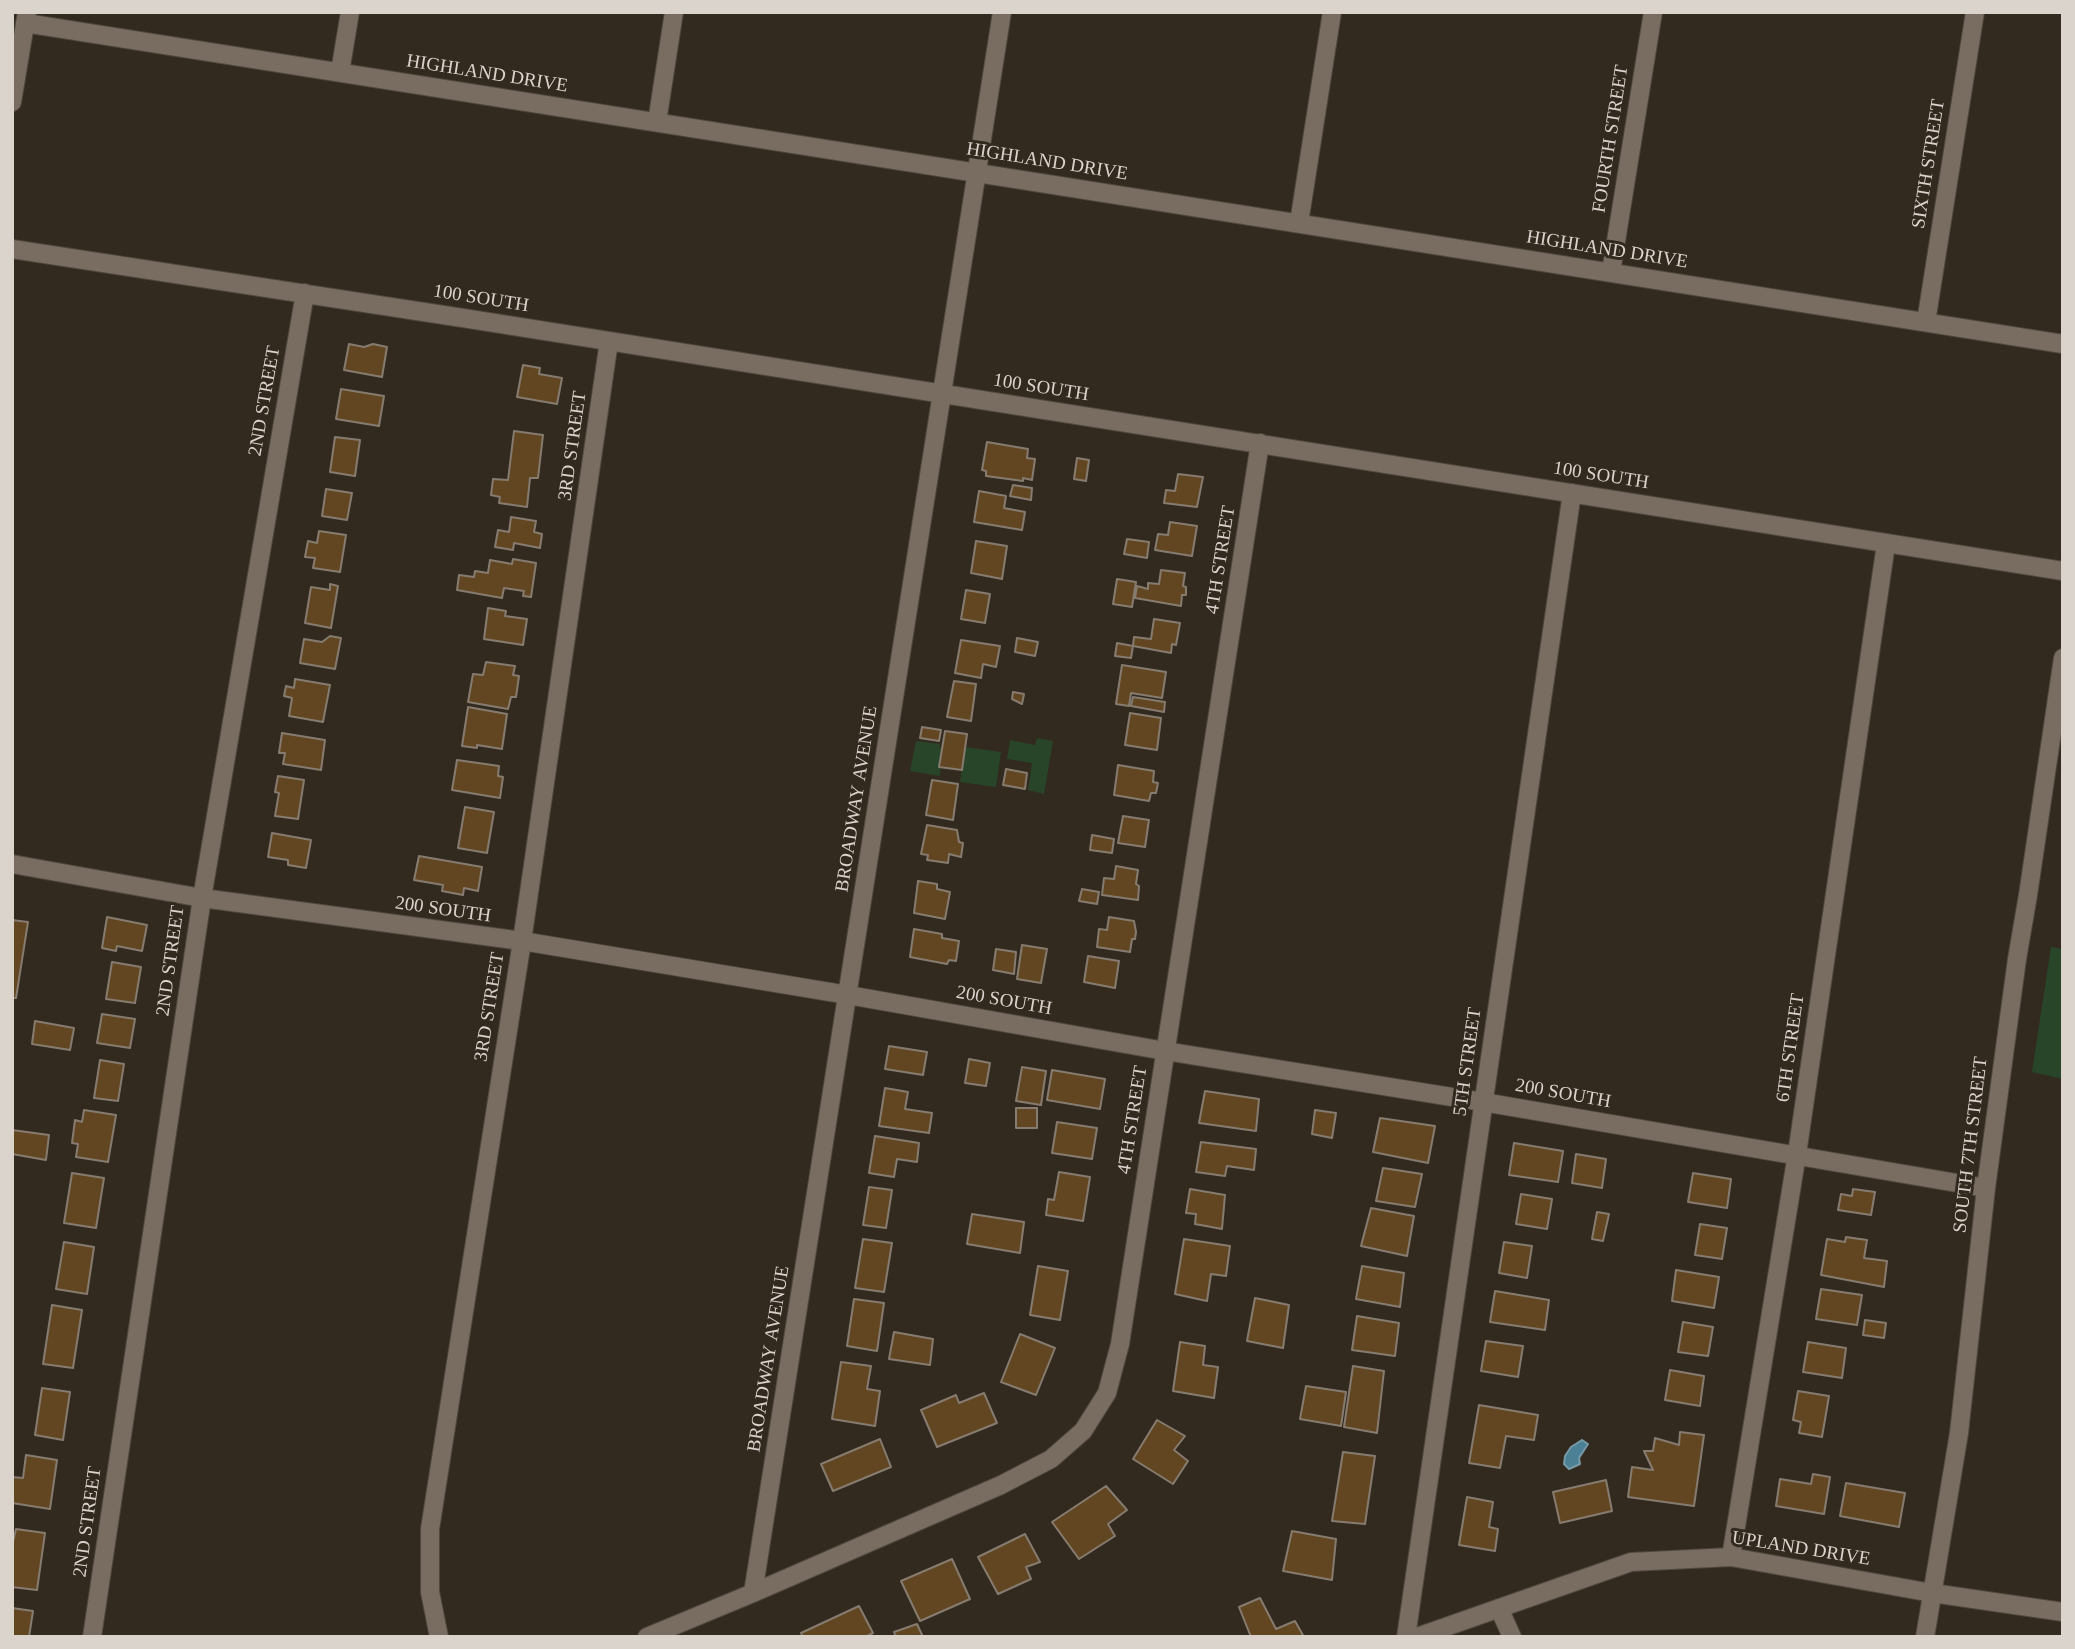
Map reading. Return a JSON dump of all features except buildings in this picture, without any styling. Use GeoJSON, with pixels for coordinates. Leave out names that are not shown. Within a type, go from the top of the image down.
{"type":"FeatureCollection","features":[{"type":"Feature","properties":{"kind":"street"},"geometry":{"type":"LineString","coordinates":[[340,72],[350,12]]}},
{"type":"Feature","properties":{"kind":"street"},"geometry":{"type":"LineString","coordinates":[[657,122],[674,12]]}},
{"type":"Feature","properties":{"kind":"street","name":"BROADWAY AVENUE"},"geometry":{"type":"LineString","coordinates":[[753,1593],[1002,12]]}},
{"type":"Feature","properties":{"kind":"street"},"geometry":{"type":"LineString","coordinates":[[1299,223],[1332,12]]}},
{"type":"Feature","properties":{"kind":"street","name":"FOURTH STREET"},"geometry":{"type":"LineString","coordinates":[[1611,272],[1653,12]]}},
{"type":"Feature","properties":{"kind":"street","name":"SIXTH STREET"},"geometry":{"type":"LineString","coordinates":[[1926,322],[1975,12]]}},
{"type":"Feature","properties":{"kind":"street"},"geometry":{"type":"LineString","coordinates":[[12,102],[26,18]]}},
{"type":"Feature","properties":{"kind":"street","name":"HIGHLAND DRIVE"},"geometry":{"type":"LineString","coordinates":[[26,18],[340,72],[2063,344]]}},
{"type":"Feature","properties":{"kind":"street","name":"100 SOUTH"},"geometry":{"type":"LineString","coordinates":[[12,249],[2063,571]]}},
{"type":"Feature","properties":{"kind":"street","name":"2ND STREET"},"geometry":{"type":"LineString","coordinates":[[92,1637],[202,898],[304,293]]}},
{"type":"Feature","properties":{"kind":"street","name":"3RD STREET"},"geometry":{"type":"LineString","coordinates":[[439,1637],[430,1592],[430,1529],[522,941],[609,341]]}},
{"type":"Feature","properties":{"kind":"street","name":"4TH STREET"},"geometry":{"type":"LineString","coordinates":[[647,1637],[1001,1485],[1051,1459],[1083,1431],[1107,1393],[1120,1344],[1260,443]]}},
{"type":"Feature","properties":{"kind":"street","name":"5TH STREET"},"geometry":{"type":"LineString","coordinates":[[1406,1637],[1572,493]]}},
{"type":"Feature","properties":{"kind":"street","name":"6TH STREET"},"geometry":{"type":"LineString","coordinates":[[1731,1557],[1797,1154],[1886,544]]}},
{"type":"Feature","properties":{"kind":"street","name":"SOUTH 7TH STREET"},"geometry":{"type":"LineString","coordinates":[[1925,1637],[1959,1433],[1986,1188],[2017,959],[2063,659]]}},
{"type":"Feature","properties":{"kind":"street","name":"200 SOUTH"},"geometry":{"type":"LineString","coordinates":[[12,864],[202,898],[522,941],[1986,1188]]}},
{"type":"Feature","properties":{"kind":"street","name":"UPLAND DRIVE"},"geometry":{"type":"LineString","coordinates":[[1417,1637],[1631,1562],[1731,1557],[1933,1593],[2063,1612]]}},
{"type":"Feature","properties":{"kind":"street"},"geometry":{"type":"LineString","coordinates":[[1499,1608],[1512,1637]]}},
{"type":"Feature","properties":{"kind":"green space"},"geometry":{"type":"Polygon","coordinates":[[[1037,738],[1053,741],[1044,794],[1028,790],[1032,763],[1007,759],[1010,740],[1035,745],[1037,738]]]}},
{"type":"Feature","properties":{"kind":"green space"},"geometry":{"type":"Polygon","coordinates":[[[916,741],[940,744],[940,776],[910,771],[916,741]]]}},
{"type":"Feature","properties":{"kind":"green space"},"geometry":{"type":"Polygon","coordinates":[[[965,747],[1001,752],[996,787],[960,782],[965,747]]]}},
{"type":"Feature","properties":{"kind":"green space"},"geometry":{"type":"Polygon","coordinates":[[[2051,947],[2063,949],[2063,1079],[2032,1072],[2051,947]]]}},
{"type":"Feature","properties":{"kind":"water"},"geometry":{"type":"Polygon","coordinates":[[[1582,1440],[1588,1444],[1579,1458],[1580,1464],[1569,1469],[1564,1464],[1565,1456],[1571,1447],[1582,1440]]]}}]}
